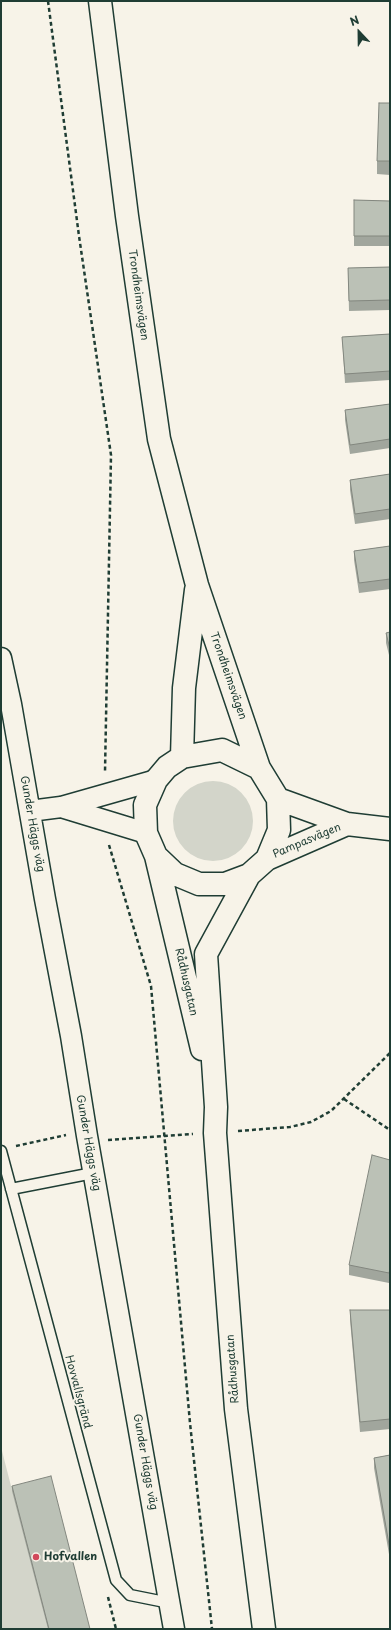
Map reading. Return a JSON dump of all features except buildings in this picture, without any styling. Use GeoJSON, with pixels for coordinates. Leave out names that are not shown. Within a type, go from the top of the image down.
{"type":"FeatureCollection","features":[{"type":"Feature","properties":{"kind":"main road","name":"Trondheimsvägen"},"geometry":{"type":"LineString","coordinates":[[100,1],[126,216],[159,439],[197,585],[258,768]]}},
{"type":"Feature","properties":{"kind":"main road","name":"Trondheimsvägen"},"geometry":{"type":"LineString","coordinates":[[182,757],[184,688],[197,585]]}},
{"type":"Feature","properties":{"kind":"main road"},"geometry":{"type":"LineString","coordinates":[[222,750],[258,768],[278,799],[279,830],[267,858],[248,875],[225,884],[199,884],[175,874],[156,856],[146,832],[145,805],[156,780],[168,767],[182,757],[222,750]]}},
{"type":"Feature","properties":{"kind":"main road","name":"Pampasvägen"},"geometry":{"type":"LineString","coordinates":[[278,799],[347,824],[390,829]]}},
{"type":"Feature","properties":{"kind":"main road","name":"Pampasvägen"},"geometry":{"type":"LineString","coordinates":[[267,858],[347,824]]}},
{"type":"Feature","properties":{"kind":"main road","name":"Rådhusgatan"},"geometry":{"type":"LineString","coordinates":[[156,856],[216,1107]]}},
{"type":"Feature","properties":{"kind":"main road","name":"Rådhusgatan"},"geometry":{"type":"LineString","coordinates":[[248,875],[206,954],[216,1107],[215,1133],[236,1409],[264,1629]]}},
{"type":"Feature","properties":{"kind":"street","name":"Gunder Häggs väg"},"geometry":{"type":"LineString","coordinates":[[1,658],[30,811],[174,1629]]}},
{"type":"Feature","properties":{"kind":"street"},"geometry":{"type":"LineString","coordinates":[[30,811],[61,807],[156,780]]}},
{"type":"Feature","properties":{"kind":"street"},"geometry":{"type":"LineString","coordinates":[[61,807],[146,832]]}},
{"type":"Feature","properties":{"kind":"lane","name":"Hovvallsgränd"},"geometry":{"type":"LineString","coordinates":[[1,1151],[116,1580],[130,1595],[170,1603]]}},
{"type":"Feature","properties":{"kind":"lane"},"geometry":{"type":"LineString","coordinates":[[11,1189],[93,1173]]}},
{"type":"Feature","properties":{"kind":"path"},"geometry":{"type":"LineString","coordinates":[[215,1133],[297,1125],[311,1122],[331,1111],[390,1053]]}},
{"type":"Feature","properties":{"kind":"path"},"geometry":{"type":"LineString","coordinates":[[344,1098],[390,1130]]}},
{"type":"Feature","properties":{"kind":"shaded area"},"geometry":{"type":"Polygon","coordinates":[[[213,781],[228,784],[241,793],[250,806],[253,821],[250,836],[241,849],[228,858],[213,861],[198,858],[185,849],[176,836],[173,821],[176,806],[185,793],[198,784],[213,781]]]}},
{"type":"Feature","properties":{"kind":"shaded area","name":"Hofvallen"},"geometry":{"type":"Polygon","coordinates":[[[1,1447],[11,1486],[44,1483],[89,1629],[1,1629],[1,1447]]]}},
{"type":"Feature","properties":{"kind":"place","name":"Hofvallen"},"geometry":{"type":"Point","coordinates":[36,1557]}}]}
